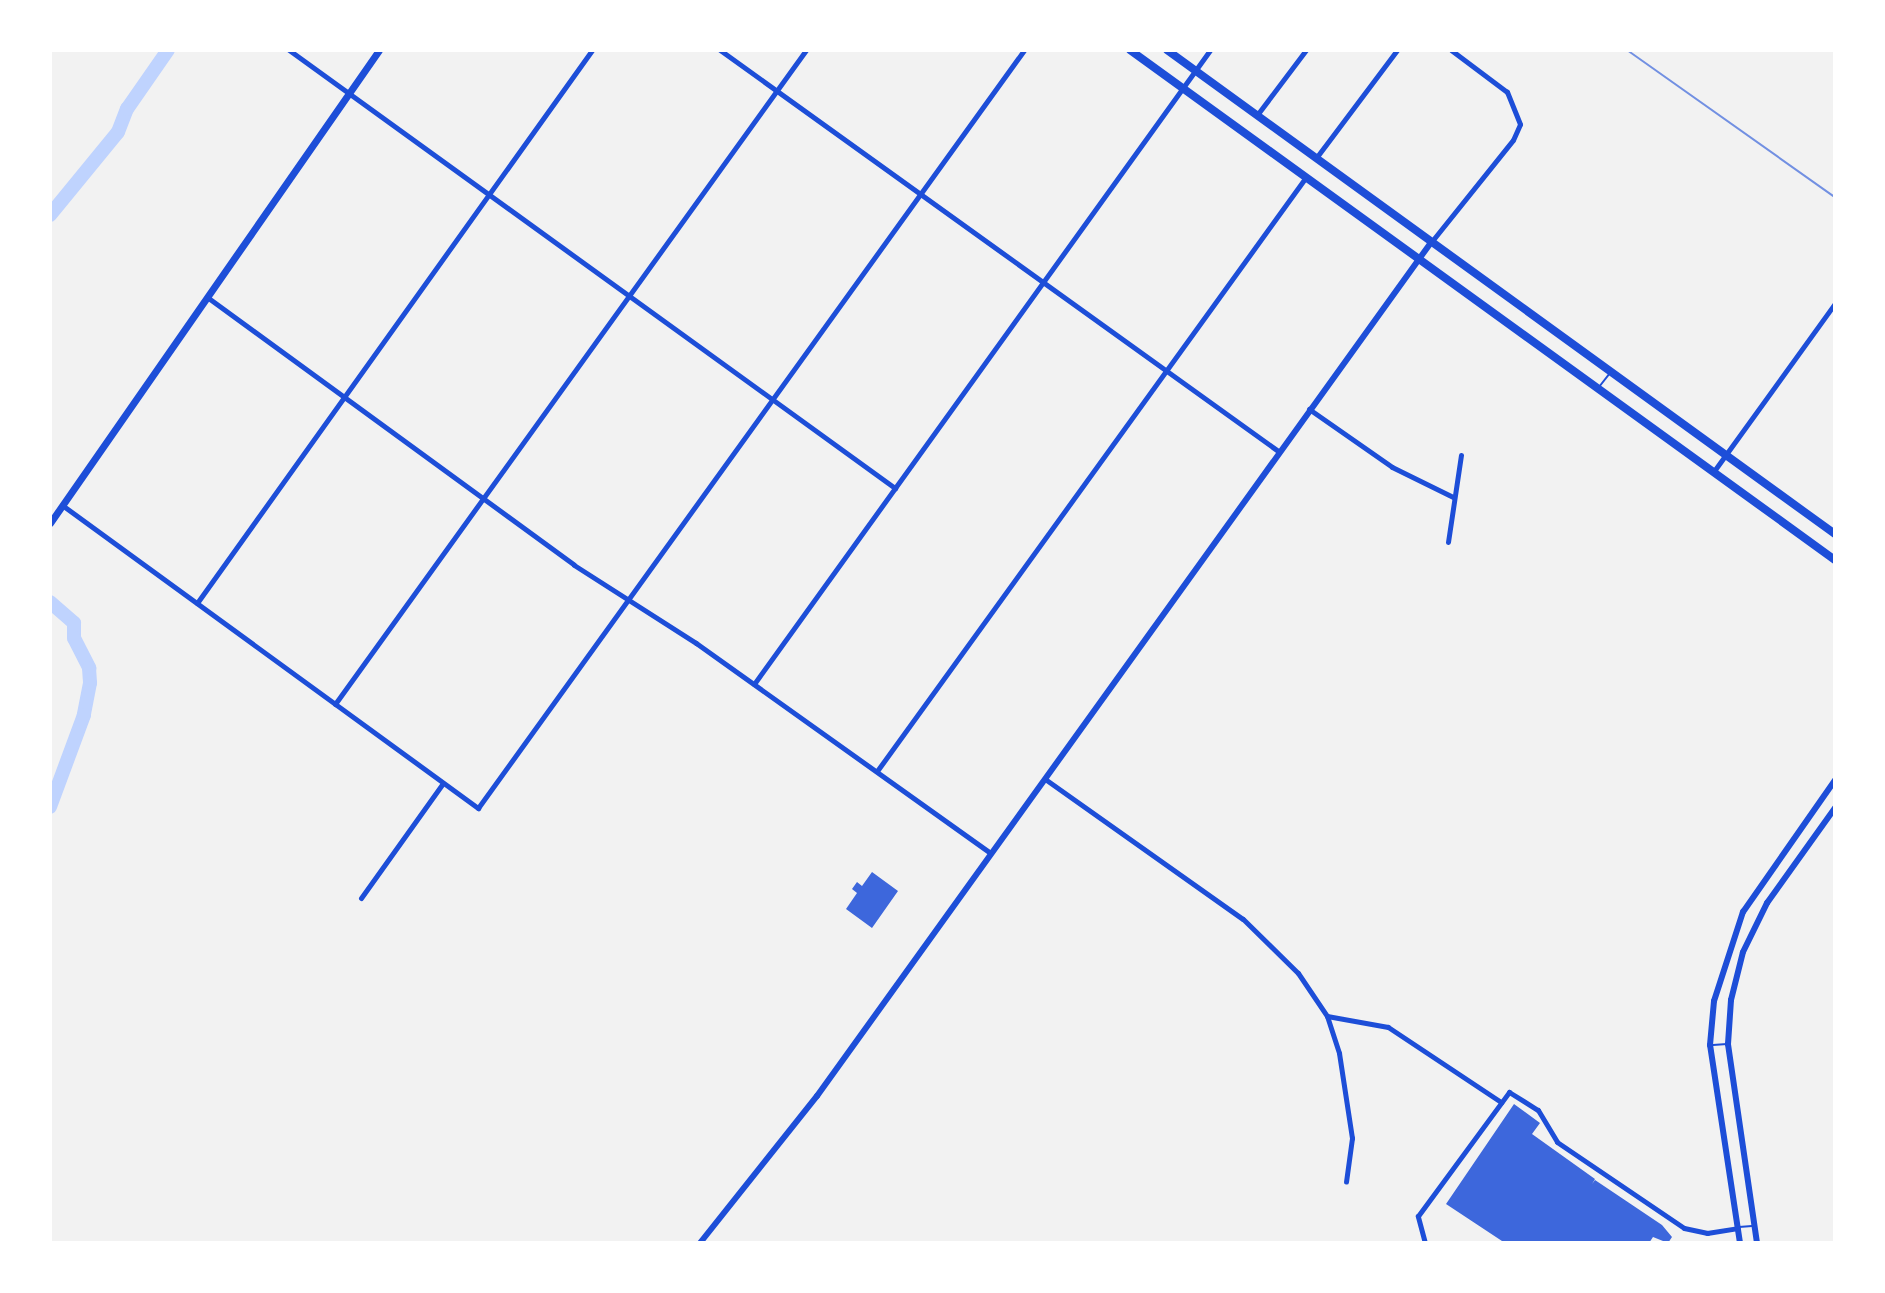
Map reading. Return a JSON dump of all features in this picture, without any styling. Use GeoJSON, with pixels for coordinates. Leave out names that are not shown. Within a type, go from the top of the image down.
{"type":"FeatureCollection","features":[{"type":"Feature","properties":{"kind":"main road"},"geometry":{"type":"LineString","coordinates":[[50,523],[379,50]]}},
{"type":"Feature","properties":{"kind":"main road"},"geometry":{"type":"LineString","coordinates":[[1130,50],[1835,560]]}},
{"type":"Feature","properties":{"kind":"main road"},"geometry":{"type":"LineString","coordinates":[[1167,50],[1833,532],[1818,548]]}},
{"type":"Feature","properties":{"kind":"street"},"geometry":{"type":"LineString","coordinates":[[289,50],[895,488]]}},
{"type":"Feature","properties":{"kind":"street"},"geometry":{"type":"LineString","coordinates":[[197,603],[592,50]]}},
{"type":"Feature","properties":{"kind":"street"},"geometry":{"type":"LineString","coordinates":[[720,50],[1278,451]]}},
{"type":"Feature","properties":{"kind":"street"},"geometry":{"type":"LineString","coordinates":[[335,704],[806,50]]}},
{"type":"Feature","properties":{"kind":"street"},"geometry":{"type":"LineString","coordinates":[[62,505],[478,808],[625,598],[1024,50]]}},
{"type":"Feature","properties":{"kind":"street"},"geometry":{"type":"LineString","coordinates":[[754,684],[1210,50]]}},
{"type":"Feature","properties":{"kind":"street"},"geometry":{"type":"LineString","coordinates":[[1257,115],[1306,50]]}},
{"type":"Feature","properties":{"kind":"street"},"geometry":{"type":"LineString","coordinates":[[1316,158],[1397,50]]}},
{"type":"Feature","properties":{"kind":"street"},"geometry":{"type":"LineString","coordinates":[[700,1243],[817,1096],[1278,451],[1432,241],[1513,140],[1520,114],[1507,92],[1451,50]]}},
{"type":"Feature","properties":{"kind":"street"},"geometry":{"type":"LineString","coordinates":[[877,771],[1306,177]]}},
{"type":"Feature","properties":{"kind":"street"},"geometry":{"type":"LineString","coordinates":[[206,297],[483,499],[754,684],[990,853]]}},
{"type":"Feature","properties":{"kind":"street"},"geometry":{"type":"LineString","coordinates":[[1714,471],[1835,303]]}},
{"type":"Feature","properties":{"kind":"street"},"geometry":{"type":"LineString","coordinates":[[1309,409],[1392,467],[1453,497]]}},
{"type":"Feature","properties":{"kind":"street"},"geometry":{"type":"LineString","coordinates":[[1448,542],[1461,455]]}},
{"type":"Feature","properties":{"kind":"street"},"geometry":{"type":"LineString","coordinates":[[1045,779],[1243,919],[1298,973],[1327,1016],[1347,1093],[1352,1138],[1346,1182]]}},
{"type":"Feature","properties":{"kind":"street"},"geometry":{"type":"LineString","coordinates":[[1740,1243],[1710,1045],[1714,1001],[1730,942],[1755,890],[1835,780]]}},
{"type":"Feature","properties":{"kind":"street"},"geometry":{"type":"LineString","coordinates":[[361,898],[443,783]]}},
{"type":"Feature","properties":{"kind":"street"},"geometry":{"type":"LineString","coordinates":[[1757,1243],[1728,1044],[1731,1000],[1743,952],[1767,903],[1835,808]]}},
{"type":"Feature","properties":{"kind":"street"},"geometry":{"type":"LineString","coordinates":[[1327,1016],[1388,1027],[1501,1102]]}},
{"type":"Feature","properties":{"kind":"street"},"geometry":{"type":"LineString","coordinates":[[1425,1243],[1418,1216],[1509,1092],[1538,1110],[1557,1142],[1684,1228],[1707,1233],[1738,1228]]}},
{"type":"Feature","properties":{"kind":"lane"},"geometry":{"type":"LineString","coordinates":[[1598,388],[1612,371]]}},
{"type":"Feature","properties":{"kind":"lane"},"geometry":{"type":"LineString","coordinates":[[1793,838],[1806,847]]}},
{"type":"Feature","properties":{"kind":"lane"},"geometry":{"type":"LineString","coordinates":[[1710,1045],[1728,1044]]}},
{"type":"Feature","properties":{"kind":"lane"},"geometry":{"type":"LineString","coordinates":[[1738,1228],[1754,1226]]}},
{"type":"Feature","properties":{"kind":"building"},"geometry":{"type":"Polygon","coordinates":[[[872,872],[898,891],[872,928],[846,909],[857,893],[852,889],[857,882],[862,886],[872,872]]]}},
{"type":"Feature","properties":{"kind":"building"},"geometry":{"type":"Polygon","coordinates":[[[1514,1104],[1540,1123],[1532,1134],[1595,1179],[1592,1184],[1595,1180],[1662,1225],[1672,1237],[1668,1243],[1653,1237],[1649,1243],[1505,1243],[1446,1204],[1514,1104]]]}},
{"type":"Feature","properties":{"kind":"waterway"},"geometry":{"type":"LineString","coordinates":[[50,215],[118,132],[127,109],[168,50]]}},
{"type":"Feature","properties":{"kind":"waterway"},"geometry":{"type":"LineString","coordinates":[[50,602],[74,623],[74,638],[89,668],[90,683],[84,715],[50,807]]}},
{"type":"Feature","properties":{"kind":"railway"},"geometry":{"type":"LineString","coordinates":[[1627,50],[1835,197]]}}]}
